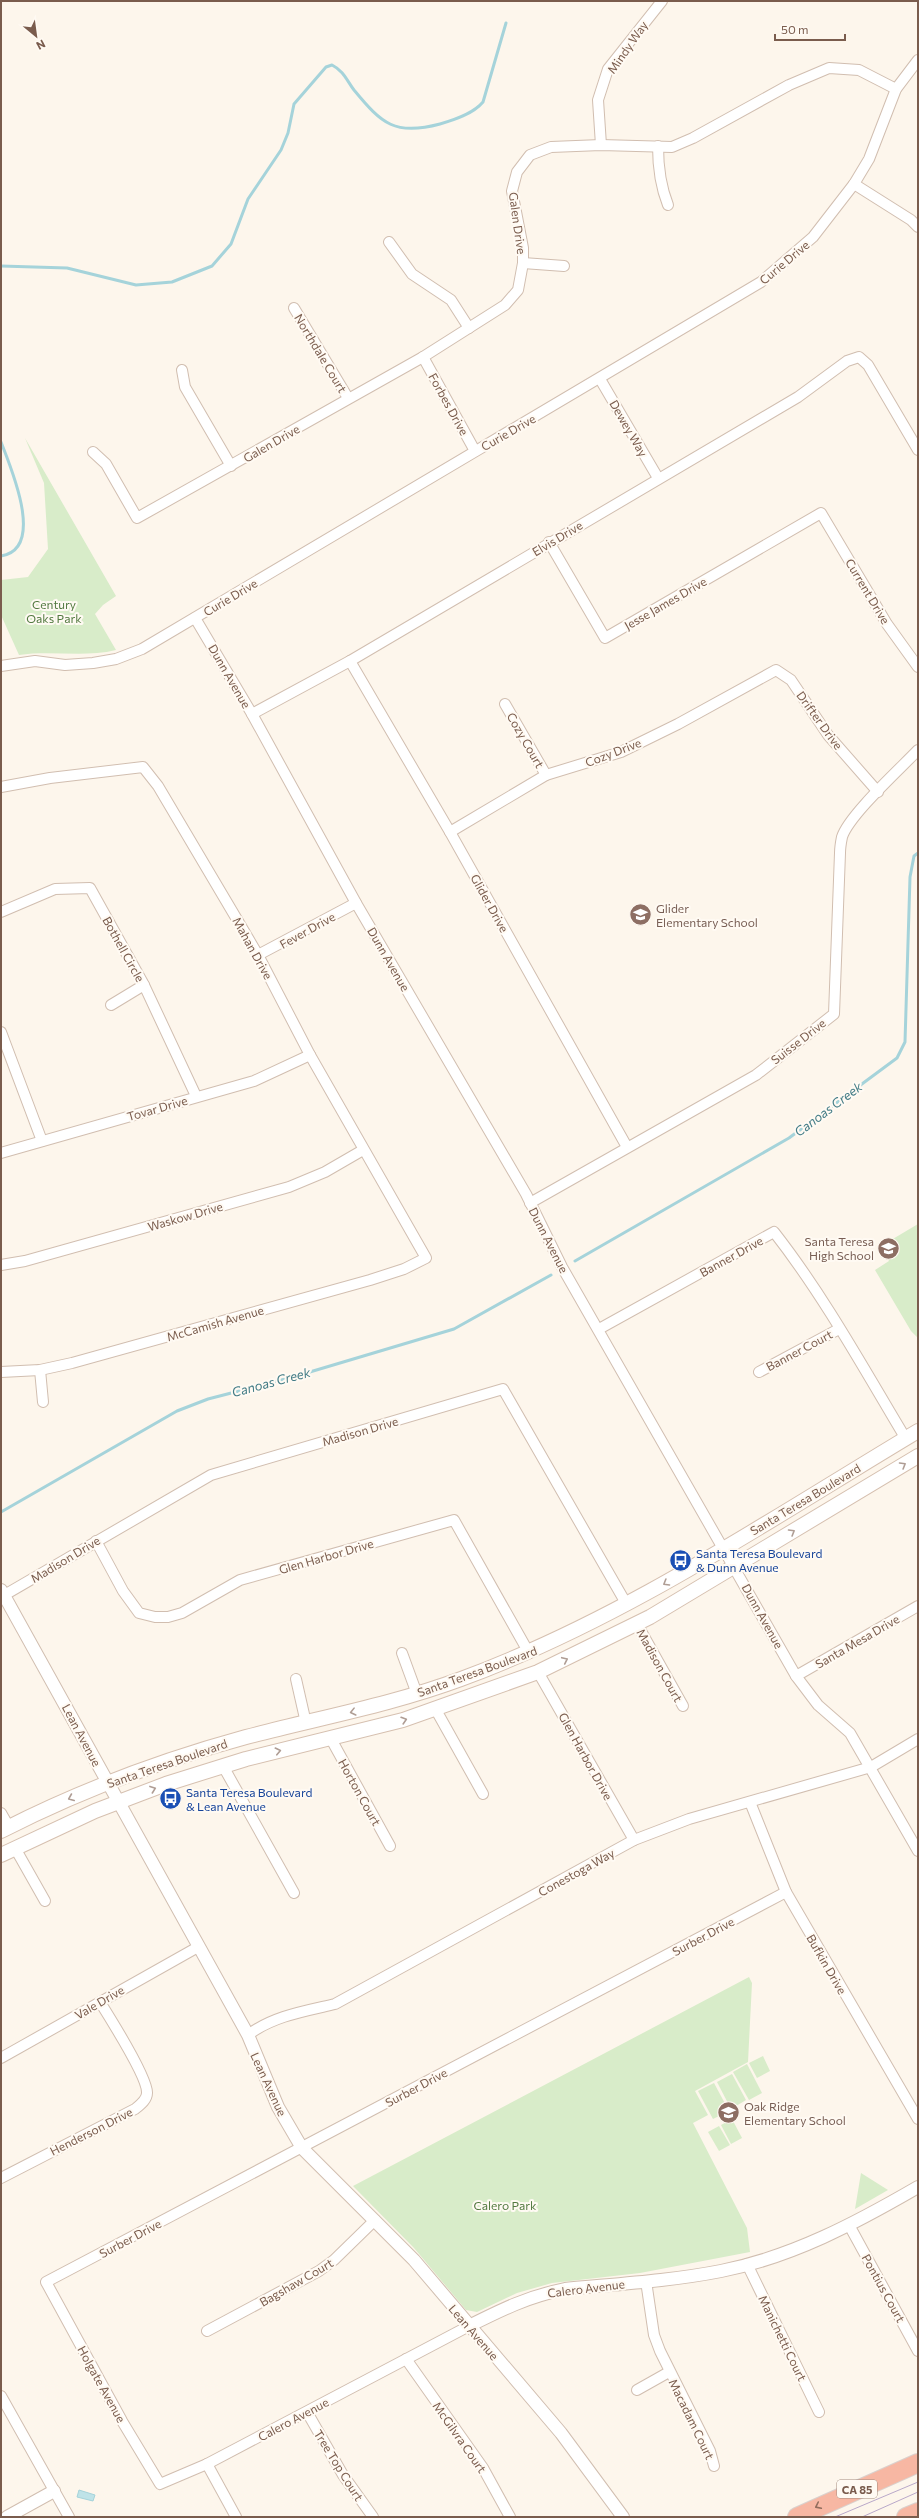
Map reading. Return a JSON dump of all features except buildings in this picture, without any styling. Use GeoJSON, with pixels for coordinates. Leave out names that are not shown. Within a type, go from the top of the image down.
{"type":"FeatureCollection","features":[{"type":"Feature","properties":{"kind":"highway","name":"CA 85"},"geometry":{"type":"LineString","coordinates":[[797,2517],[918,2463]]}},
{"type":"Feature","properties":{"kind":"highway"},"geometry":{"type":"LineString","coordinates":[[906,2517],[918,2512]]}},
{"type":"Feature","properties":{"kind":"main road","name":"Santa Teresa Boulevard"},"geometry":{"type":"LineString","coordinates":[[5,1829],[107,1783],[208,1748],[417,1694],[529,1653],[627,1605],[912,1435]]}},
{"type":"Feature","properties":{"kind":"main road","name":"Santa Teresa Boulevard"},"geometry":{"type":"LineString","coordinates":[[1,1855],[117,1802],[223,1766],[331,1739],[436,1710],[538,1672],[637,1624],[918,1456]]}},
{"type":"Feature","properties":{"kind":"street","name":"Mindy Way"},"geometry":{"type":"LineString","coordinates":[[601,145],[598,100],[608,69],[662,1]]}},
{"type":"Feature","properties":{"kind":"street","name":"Curie Drive"},"geometry":{"type":"LineString","coordinates":[[1,666],[35,661],[65,665],[116,659],[142,649],[475,451],[600,379],[761,282],[813,237],[854,184],[870,159],[896,89],[918,60]]}},
{"type":"Feature","properties":{"kind":"street","name":"Galen Drive"},"geometry":{"type":"LineString","coordinates":[[93,452],[106,464],[137,518],[423,357],[469,328],[509,300],[518,290],[524,263],[523,248],[512,191],[517,172],[530,155],[551,147],[601,145],[672,147],[693,138],[789,85],[829,68],[859,70],[896,89]]}},
{"type":"Feature","properties":{"kind":"street"},"geometry":{"type":"LineString","coordinates":[[658,146],[658,168],[668,205]]}},
{"type":"Feature","properties":{"kind":"street"},"geometry":{"type":"LineString","coordinates":[[854,184],[911,220],[918,228]]}},
{"type":"Feature","properties":{"kind":"street"},"geometry":{"type":"LineString","coordinates":[[389,242],[412,274],[450,300],[469,328]]}},
{"type":"Feature","properties":{"kind":"street"},"geometry":{"type":"LineString","coordinates":[[524,263],[564,266]]}},
{"type":"Feature","properties":{"kind":"street","name":"Northdale Court"},"geometry":{"type":"LineString","coordinates":[[294,308],[348,398]]}},
{"type":"Feature","properties":{"kind":"street","name":"Forbes Drive"},"geometry":{"type":"LineString","coordinates":[[423,357],[475,451]]}},
{"type":"Feature","properties":{"kind":"street","name":"Elvis Drive"},"geometry":{"type":"LineString","coordinates":[[252,714],[350,661],[658,478],[798,398],[846,361],[859,357],[868,365],[918,450]]}},
{"type":"Feature","properties":{"kind":"street"},"geometry":{"type":"LineString","coordinates":[[182,370],[185,387],[231,466]]}},
{"type":"Feature","properties":{"kind":"street","name":"Dewey Way"},"geometry":{"type":"LineString","coordinates":[[600,379],[658,478]]}},
{"type":"Feature","properties":{"kind":"street","name":"Jesse James Drive"},"geometry":{"type":"LineString","coordinates":[[549,542],[605,638],[821,513]]}},
{"type":"Feature","properties":{"kind":"street","name":"Current Drive"},"geometry":{"type":"LineString","coordinates":[[821,513],[887,624],[918,667]]}},
{"type":"Feature","properties":{"kind":"street","name":"Dunn Avenue"},"geometry":{"type":"LineString","coordinates":[[195,618],[252,714],[356,903],[530,1203],[562,1267],[599,1329],[796,1676],[818,1705],[850,1733],[871,1767],[918,1851]]}},
{"type":"Feature","properties":{"kind":"street","name":"Glider Drive"},"geometry":{"type":"LineString","coordinates":[[350,661],[450,832],[627,1147]]}},
{"type":"Feature","properties":{"kind":"street","name":"Cozy Drive"},"geometry":{"type":"LineString","coordinates":[[450,832],[546,775],[621,752],[678,724],[776,670]]}},
{"type":"Feature","properties":{"kind":"street","name":"Drifter Drive"},"geometry":{"type":"LineString","coordinates":[[776,670],[791,680],[828,735],[878,792]]}},
{"type":"Feature","properties":{"kind":"street","name":"Cozy Court"},"geometry":{"type":"LineString","coordinates":[[505,704],[546,775]]}},
{"type":"Feature","properties":{"kind":"street","name":"Suisse Drive"},"geometry":{"type":"LineString","coordinates":[[530,1203],[756,1074],[834,1014],[840,852],[842,837],[848,826],[918,750]]}},
{"type":"Feature","properties":{"kind":"street","name":"Mahan Drive"},"geometry":{"type":"LineString","coordinates":[[1,787],[50,778],[143,767],[158,786],[258,955],[310,1055],[426,1258]]}},
{"type":"Feature","properties":{"kind":"street","name":"Bothell Circle"},"geometry":{"type":"LineString","coordinates":[[1,912],[55,889],[90,888],[144,985],[196,1096]]}},
{"type":"Feature","properties":{"kind":"street","name":"Fever Drive"},"geometry":{"type":"LineString","coordinates":[[258,955],[356,903]]}},
{"type":"Feature","properties":{"kind":"street"},"geometry":{"type":"LineString","coordinates":[[111,1004],[144,985]]}},
{"type":"Feature","properties":{"kind":"street"},"geometry":{"type":"LineString","coordinates":[[1,1032],[42,1141]]}},
{"type":"Feature","properties":{"kind":"street","name":"Tovar Drive"},"geometry":{"type":"LineString","coordinates":[[1,1153],[196,1096],[254,1081],[310,1055]]}},
{"type":"Feature","properties":{"kind":"street","name":"Waskow Drive"},"geometry":{"type":"LineString","coordinates":[[1,1265],[26,1261],[288,1187],[325,1172],[363,1150]]}},
{"type":"Feature","properties":{"kind":"street","name":"Banner Drive"},"geometry":{"type":"LineString","coordinates":[[599,1329],[774,1232],[791,1254],[839,1329],[912,1435]]}},
{"type":"Feature","properties":{"kind":"street","name":"McCamish Avenue"},"geometry":{"type":"LineString","coordinates":[[1,1372],[40,1370],[370,1280],[404,1269],[426,1258]]}},
{"type":"Feature","properties":{"kind":"street","name":"Banner Court"},"geometry":{"type":"LineString","coordinates":[[759,1372],[839,1329]]}},
{"type":"Feature","properties":{"kind":"street"},"geometry":{"type":"LineString","coordinates":[[40,1370],[43,1402]]}},
{"type":"Feature","properties":{"kind":"street","name":"Madison Drive"},"geometry":{"type":"LineString","coordinates":[[2,1594],[211,1475],[503,1389],[627,1605]]}},
{"type":"Feature","properties":{"kind":"street","name":"Glen Harbor Drive"},"geometry":{"type":"LineString","coordinates":[[96,1541],[123,1591],[139,1613],[155,1617],[168,1617],[182,1613],[240,1580],[454,1520],[529,1653]]}},
{"type":"Feature","properties":{"kind":"street","name":"Lean Avenue"},"geometry":{"type":"LineString","coordinates":[[2,1594],[77,1724],[117,1802],[248,2035],[278,2107],[302,2148],[414,2260],[561,2433],[624,2517]]}},
{"type":"Feature","properties":{"kind":"street","name":"Santa Mesa Drive"},"geometry":{"type":"LineString","coordinates":[[796,1676],[918,1606]]}},
{"type":"Feature","properties":{"kind":"street","name":"Madison Court"},"geometry":{"type":"LineString","coordinates":[[637,1624],[683,1706]]}},
{"type":"Feature","properties":{"kind":"street"},"geometry":{"type":"LineString","coordinates":[[402,1653],[417,1694]]}},
{"type":"Feature","properties":{"kind":"street","name":"Glen Harbor Drive"},"geometry":{"type":"LineString","coordinates":[[538,1672],[634,1840]]}},
{"type":"Feature","properties":{"kind":"street"},"geometry":{"type":"LineString","coordinates":[[296,1679],[306,1723]]}},
{"type":"Feature","properties":{"kind":"street"},"geometry":{"type":"LineString","coordinates":[[436,1710],[483,1794]]}},
{"type":"Feature","properties":{"kind":"street","name":"Horton Court"},"geometry":{"type":"LineString","coordinates":[[331,1739],[390,1846]]}},
{"type":"Feature","properties":{"kind":"street","name":"Conestoga Way"},"geometry":{"type":"LineString","coordinates":[[248,2035],[258,2028],[282,2017],[335,2004],[634,1840],[689,1819],[871,1767],[918,1739]]}},
{"type":"Feature","properties":{"kind":"street"},"geometry":{"type":"LineString","coordinates":[[223,1766],[294,1893]]}},
{"type":"Feature","properties":{"kind":"street","name":"Bufkin Drive"},"geometry":{"type":"LineString","coordinates":[[750,1802],[786,1892],[918,2119]]}},
{"type":"Feature","properties":{"kind":"street"},"geometry":{"type":"LineString","coordinates":[[1,1813],[5,1829]]}},
{"type":"Feature","properties":{"kind":"street"},"geometry":{"type":"LineString","coordinates":[[15,1848],[45,1901]]}},
{"type":"Feature","properties":{"kind":"street","name":"Surber Drive"},"geometry":{"type":"LineString","coordinates":[[46,2282],[786,1892]]}},
{"type":"Feature","properties":{"kind":"street","name":"Vale Drive"},"geometry":{"type":"LineString","coordinates":[[1,2058],[198,1947]]}},
{"type":"Feature","properties":{"kind":"street","name":"Henderson Drive"},"geometry":{"type":"LineString","coordinates":[[1,2178],[135,2109],[145,2100],[147,2093],[142,2078],[100,2002]]}},
{"type":"Feature","properties":{"kind":"street","name":"Calero Avenue"},"geometry":{"type":"LineString","coordinates":[[160,2484],[207,2464],[511,2305],[542,2294],[565,2289],[646,2281],[721,2271],[747,2264],[790,2251],[849,2225],[918,2187]]}},
{"type":"Feature","properties":{"kind":"street","name":"Bagshaw Court"},"geometry":{"type":"LineString","coordinates":[[207,2331],[319,2271],[338,2257],[375,2220]]}},
{"type":"Feature","properties":{"kind":"street","name":"Pontius Court"},"geometry":{"type":"LineString","coordinates":[[849,2225],[918,2351]]}},
{"type":"Feature","properties":{"kind":"street","name":"Manichetti Court"},"geometry":{"type":"LineString","coordinates":[[747,2264],[820,2412]]}},
{"type":"Feature","properties":{"kind":"street","name":"Macadam Court"},"geometry":{"type":"LineString","coordinates":[[646,2281],[654,2335],[669,2372],[710,2452],[714,2466]]}},
{"type":"Feature","properties":{"kind":"street","name":"Holgate Avenue"},"geometry":{"type":"LineString","coordinates":[[46,2282],[122,2421],[160,2484]]}},
{"type":"Feature","properties":{"kind":"street","name":"McGilvra Court"},"geometry":{"type":"LineString","coordinates":[[406,2359],[483,2468],[510,2517]]}},
{"type":"Feature","properties":{"kind":"street","name":"Macadam Court"},"geometry":{"type":"LineString","coordinates":[[637,2390],[669,2372]]}},
{"type":"Feature","properties":{"kind":"street"},"geometry":{"type":"LineString","coordinates":[[1,2396],[69,2517]]}},
{"type":"Feature","properties":{"kind":"street","name":"Tree Top Court"},"geometry":{"type":"LineString","coordinates":[[307,2412],[343,2475],[373,2517]]}},
{"type":"Feature","properties":{"kind":"street"},"geometry":{"type":"LineString","coordinates":[[207,2464],[236,2517]]}},
{"type":"Feature","properties":{"kind":"street"},"geometry":{"type":"LineString","coordinates":[[8,2517],[54,2490]]}},
{"type":"Feature","properties":{"kind":"green space","name":"Century Oaks Park"},"geometry":{"type":"Polygon","coordinates":[[[25,438],[116,596],[103,605],[95,614],[116,650],[79,654],[43,653],[19,655],[1,615],[1,580],[28,577],[48,549],[44,483],[25,438]]]}},
{"type":"Feature","properties":{"kind":"green space"},"geometry":{"type":"Polygon","coordinates":[[[918,1224],[918,1338],[911,1331],[875,1270],[889,1261],[881,1246],[918,1224]]]}},
{"type":"Feature","properties":{"kind":"green space","name":"Calero Park"},"geometry":{"type":"Polygon","coordinates":[[[749,1977],[752,1983],[748,2062],[695,2091],[708,2115],[693,2123],[747,2228],[750,2252],[640,2273],[552,2283],[517,2293],[477,2312],[466,2310],[414,2248],[353,2186],[749,1977]]]}},
{"type":"Feature","properties":{"kind":"green space"},"geometry":{"type":"Polygon","coordinates":[[[763,2056],[770,2071],[757,2078],[749,2063],[763,2056]]]}},
{"type":"Feature","properties":{"kind":"green space"},"geometry":{"type":"Polygon","coordinates":[[[747,2064],[762,2093],[749,2100],[733,2072],[747,2064]]]}},
{"type":"Feature","properties":{"kind":"green space"},"geometry":{"type":"Polygon","coordinates":[[[732,2074],[746,2100],[731,2109],[717,2082],[732,2074]]]}},
{"type":"Feature","properties":{"kind":"green space"},"geometry":{"type":"Polygon","coordinates":[[[714,2083],[729,2111],[713,2119],[698,2091],[714,2083]]]}},
{"type":"Feature","properties":{"kind":"green space"},"geometry":{"type":"Polygon","coordinates":[[[732,2119],[742,2138],[731,2144],[721,2125],[732,2119]]]}},
{"type":"Feature","properties":{"kind":"green space"},"geometry":{"type":"Polygon","coordinates":[[[719,2126],[730,2145],[719,2151],[708,2132],[719,2126]]]}},
{"type":"Feature","properties":{"kind":"green space"},"geometry":{"type":"Polygon","coordinates":[[[861,2173],[888,2190],[855,2209],[861,2173]]]}},
{"type":"Feature","properties":{"kind":"water"},"geometry":{"type":"Polygon","coordinates":[[[79,2490],[95,2495],[93,2501],[77,2497],[79,2490]]]}},
{"type":"Feature","properties":{"kind":"waterway"},"geometry":{"type":"LineString","coordinates":[[1,266],[67,268],[136,285],[172,282],[212,266],[231,244],[248,199],[281,150],[288,133],[294,104],[326,67],[332,65],[340,70],[364,102],[382,119],[391,124],[412,129],[440,124],[469,113],[483,102],[506,23]]}},
{"type":"Feature","properties":{"kind":"waterway"},"geometry":{"type":"LineString","coordinates":[[1,442],[12,470],[22,506],[23,524],[21,539],[14,550],[1,556]]}},
{"type":"Feature","properties":{"kind":"waterway","name":"Canoas Creek"},"geometry":{"type":"LineString","coordinates":[[575,1261],[789,1138],[897,1058],[905,1042],[910,877],[914,856],[918,853]]}},
{"type":"Feature","properties":{"kind":"waterway","name":"Canoas Creek"},"geometry":{"type":"LineString","coordinates":[[1,1512],[177,1411],[208,1399],[293,1377],[454,1329],[551,1275]]}},
{"type":"Feature","properties":{"kind":"tram line"},"geometry":{"type":"LineString","coordinates":[[835,2517],[918,2482]]}},
{"type":"Feature","properties":{"kind":"tram line"},"geometry":{"type":"LineString","coordinates":[[862,2517],[918,2492]]}},
{"type":"Feature","properties":{"kind":"place","name":"Glider Elementary School"},"geometry":{"type":"Point","coordinates":[641,915]}},
{"type":"Feature","properties":{"kind":"place","name":"Santa Teresa High School"},"geometry":{"type":"Point","coordinates":[889,1248]}},
{"type":"Feature","properties":{"kind":"place","name":"Santa Teresa Boulevard & Dunn Avenue"},"geometry":{"type":"Point","coordinates":[680,1560]}},
{"type":"Feature","properties":{"kind":"place","name":"Santa Teresa Boulevard & Lean Avenue"},"geometry":{"type":"Point","coordinates":[171,1799]}},
{"type":"Feature","properties":{"kind":"place","name":"Oak Ridge Elementary School"},"geometry":{"type":"Point","coordinates":[729,2113]}}]}
